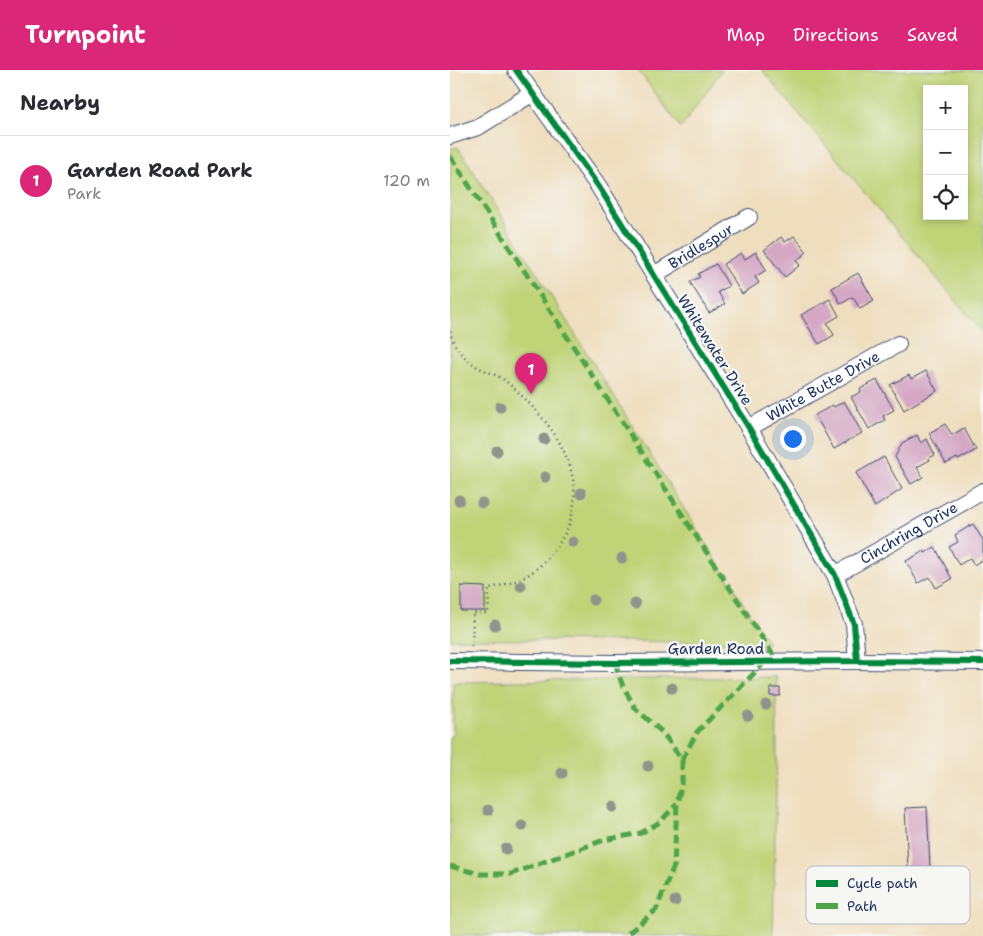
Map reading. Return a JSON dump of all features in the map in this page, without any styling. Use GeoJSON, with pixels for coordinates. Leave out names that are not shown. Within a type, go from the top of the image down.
{"type":"FeatureCollection","features":[{"type":"Feature","properties":{"kind":"street","name":"Whitewater Drive"},"geometry":{"type":"LineString","coordinates":[[516,70],[599,187],[749,428],[835,575],[854,624],[857,661]]}},
{"type":"Feature","properties":{"kind":"street"},"geometry":{"type":"LineString","coordinates":[[450,136],[478,127],[533,93]]}},
{"type":"Feature","properties":{"kind":"street","name":"Bridlespur"},"geometry":{"type":"LineString","coordinates":[[654,275],[749,216]]}},
{"type":"Feature","properties":{"kind":"street","name":"White Butte Drive"},"geometry":{"type":"LineString","coordinates":[[749,428],[898,344]]}},
{"type":"Feature","properties":{"kind":"street","name":"Cinchring Drive"},"geometry":{"type":"LineString","coordinates":[[835,575],[983,491]]}},
{"type":"Feature","properties":{"kind":"street","name":"Garden Road"},"geometry":{"type":"LineString","coordinates":[[450,661],[633,663],[983,662]]}},
{"type":"Feature","properties":{"kind":"path"},"geometry":{"type":"LineString","coordinates":[[450,331],[454,343],[465,357],[473,364],[495,374],[511,385],[551,430],[567,459],[574,483],[572,516],[566,533],[549,556],[530,575],[513,582],[489,588],[488,612],[473,613],[472,661]]}},
{"type":"Feature","properties":{"kind":"green space"},"geometry":{"type":"Polygon","coordinates":[[[638,70],[722,70],[681,128],[638,70]]]}},
{"type":"Feature","properties":{"kind":"green space"},"geometry":{"type":"Polygon","coordinates":[[[762,70],[983,70],[983,333],[762,70]]]}},
{"type":"Feature","properties":{"kind":"green space"},"geometry":{"type":"Polygon","coordinates":[[[458,147],[768,643],[450,639],[450,149],[458,147]]]}},
{"type":"Feature","properties":{"kind":"green space"},"geometry":{"type":"Polygon","coordinates":[[[776,677],[777,747],[773,936],[450,936],[450,736],[453,735],[453,682],[776,677]]]}},
{"type":"Feature","properties":{"kind":"building"},"geometry":{"type":"Polygon","coordinates":[[[794,236],[807,252],[796,261],[800,265],[785,277],[764,250],[781,237],[785,242],[794,236]]]}},
{"type":"Feature","properties":{"kind":"building"},"geometry":{"type":"Polygon","coordinates":[[[756,252],[766,270],[755,277],[759,283],[742,294],[723,264],[741,253],[745,259],[756,252]]]}},
{"type":"Feature","properties":{"kind":"building"},"geometry":{"type":"Polygon","coordinates":[[[716,264],[729,286],[718,292],[725,304],[709,313],[690,282],[700,277],[698,274],[716,264]]]}},
{"type":"Feature","properties":{"kind":"building"},"geometry":{"type":"Polygon","coordinates":[[[858,273],[874,301],[860,309],[853,297],[841,304],[832,288],[858,273]]]}},
{"type":"Feature","properties":{"kind":"building"},"geometry":{"type":"Polygon","coordinates":[[[830,299],[839,316],[827,323],[834,335],[819,344],[801,315],[830,299]]]}},
{"type":"Feature","properties":{"kind":"building"},"geometry":{"type":"Polygon","coordinates":[[[926,371],[937,391],[904,410],[890,385],[909,375],[911,379],[926,371]]]}},
{"type":"Feature","properties":{"kind":"building"},"geometry":{"type":"Polygon","coordinates":[[[877,380],[894,410],[883,416],[885,420],[869,429],[851,397],[861,392],[860,389],[877,380]]]}},
{"type":"Feature","properties":{"kind":"building"},"geometry":{"type":"Polygon","coordinates":[[[844,401],[862,433],[834,449],[815,415],[844,401]]]}},
{"type":"Feature","properties":{"kind":"building"},"geometry":{"type":"Polygon","coordinates":[[[945,424],[952,435],[964,428],[976,450],[946,464],[929,433],[945,424]]]}},
{"type":"Feature","properties":{"kind":"building"},"geometry":{"type":"Polygon","coordinates":[[[917,435],[921,443],[927,439],[935,455],[917,467],[923,477],[911,484],[895,457],[902,443],[917,435]]]}},
{"type":"Feature","properties":{"kind":"building"},"geometry":{"type":"Polygon","coordinates":[[[884,457],[902,489],[875,507],[856,473],[884,457]]]}},
{"type":"Feature","properties":{"kind":"building"},"geometry":{"type":"Polygon","coordinates":[[[973,524],[983,540],[983,559],[974,565],[970,558],[959,565],[949,547],[958,542],[955,535],[973,524]]]}},
{"type":"Feature","properties":{"kind":"building"},"geometry":{"type":"Polygon","coordinates":[[[935,547],[952,579],[936,588],[930,577],[918,583],[906,561],[935,547]]]}},
{"type":"Feature","properties":{"kind":"building"},"geometry":{"type":"Polygon","coordinates":[[[461,586],[485,587],[485,611],[461,611],[461,586]]]}},
{"type":"Feature","properties":{"kind":"building"},"geometry":{"type":"Polygon","coordinates":[[[770,688],[780,688],[780,696],[770,696],[770,688]]]}},
{"type":"Feature","properties":{"kind":"building"},"geometry":{"type":"Polygon","coordinates":[[[927,807],[930,866],[908,866],[905,808],[927,807]]]}},
{"type":"Feature","properties":{"kind":"marked path"},"geometry":{"type":"LineString","coordinates":[[450,156],[777,661]]}},
{"type":"Feature","properties":{"kind":"marked path"},"geometry":{"type":"LineString","coordinates":[[682,760],[697,732],[766,661]]}},
{"type":"Feature","properties":{"kind":"marked path"},"geometry":{"type":"LineString","coordinates":[[615,663],[622,684],[635,708],[663,733],[682,760],[682,782],[677,804],[674,866],[656,910],[625,936]]}},
{"type":"Feature","properties":{"kind":"marked path"},"geometry":{"type":"LineString","coordinates":[[450,866],[480,874],[511,874],[604,840],[641,833],[660,822],[677,804]]}},
{"type":"Feature","properties":{"kind":"cycle path"},"geometry":{"type":"LineString","coordinates":[[516,70],[599,187],[749,428],[835,575],[854,624],[857,661]]}},
{"type":"Feature","properties":{"kind":"cycle path"},"geometry":{"type":"LineString","coordinates":[[450,661],[615,663],[983,662]]}},
{"type":"Feature","properties":{"kind":"place","name":"Garden Road Park"},"geometry":{"type":"Point","coordinates":[531,394]}}]}
